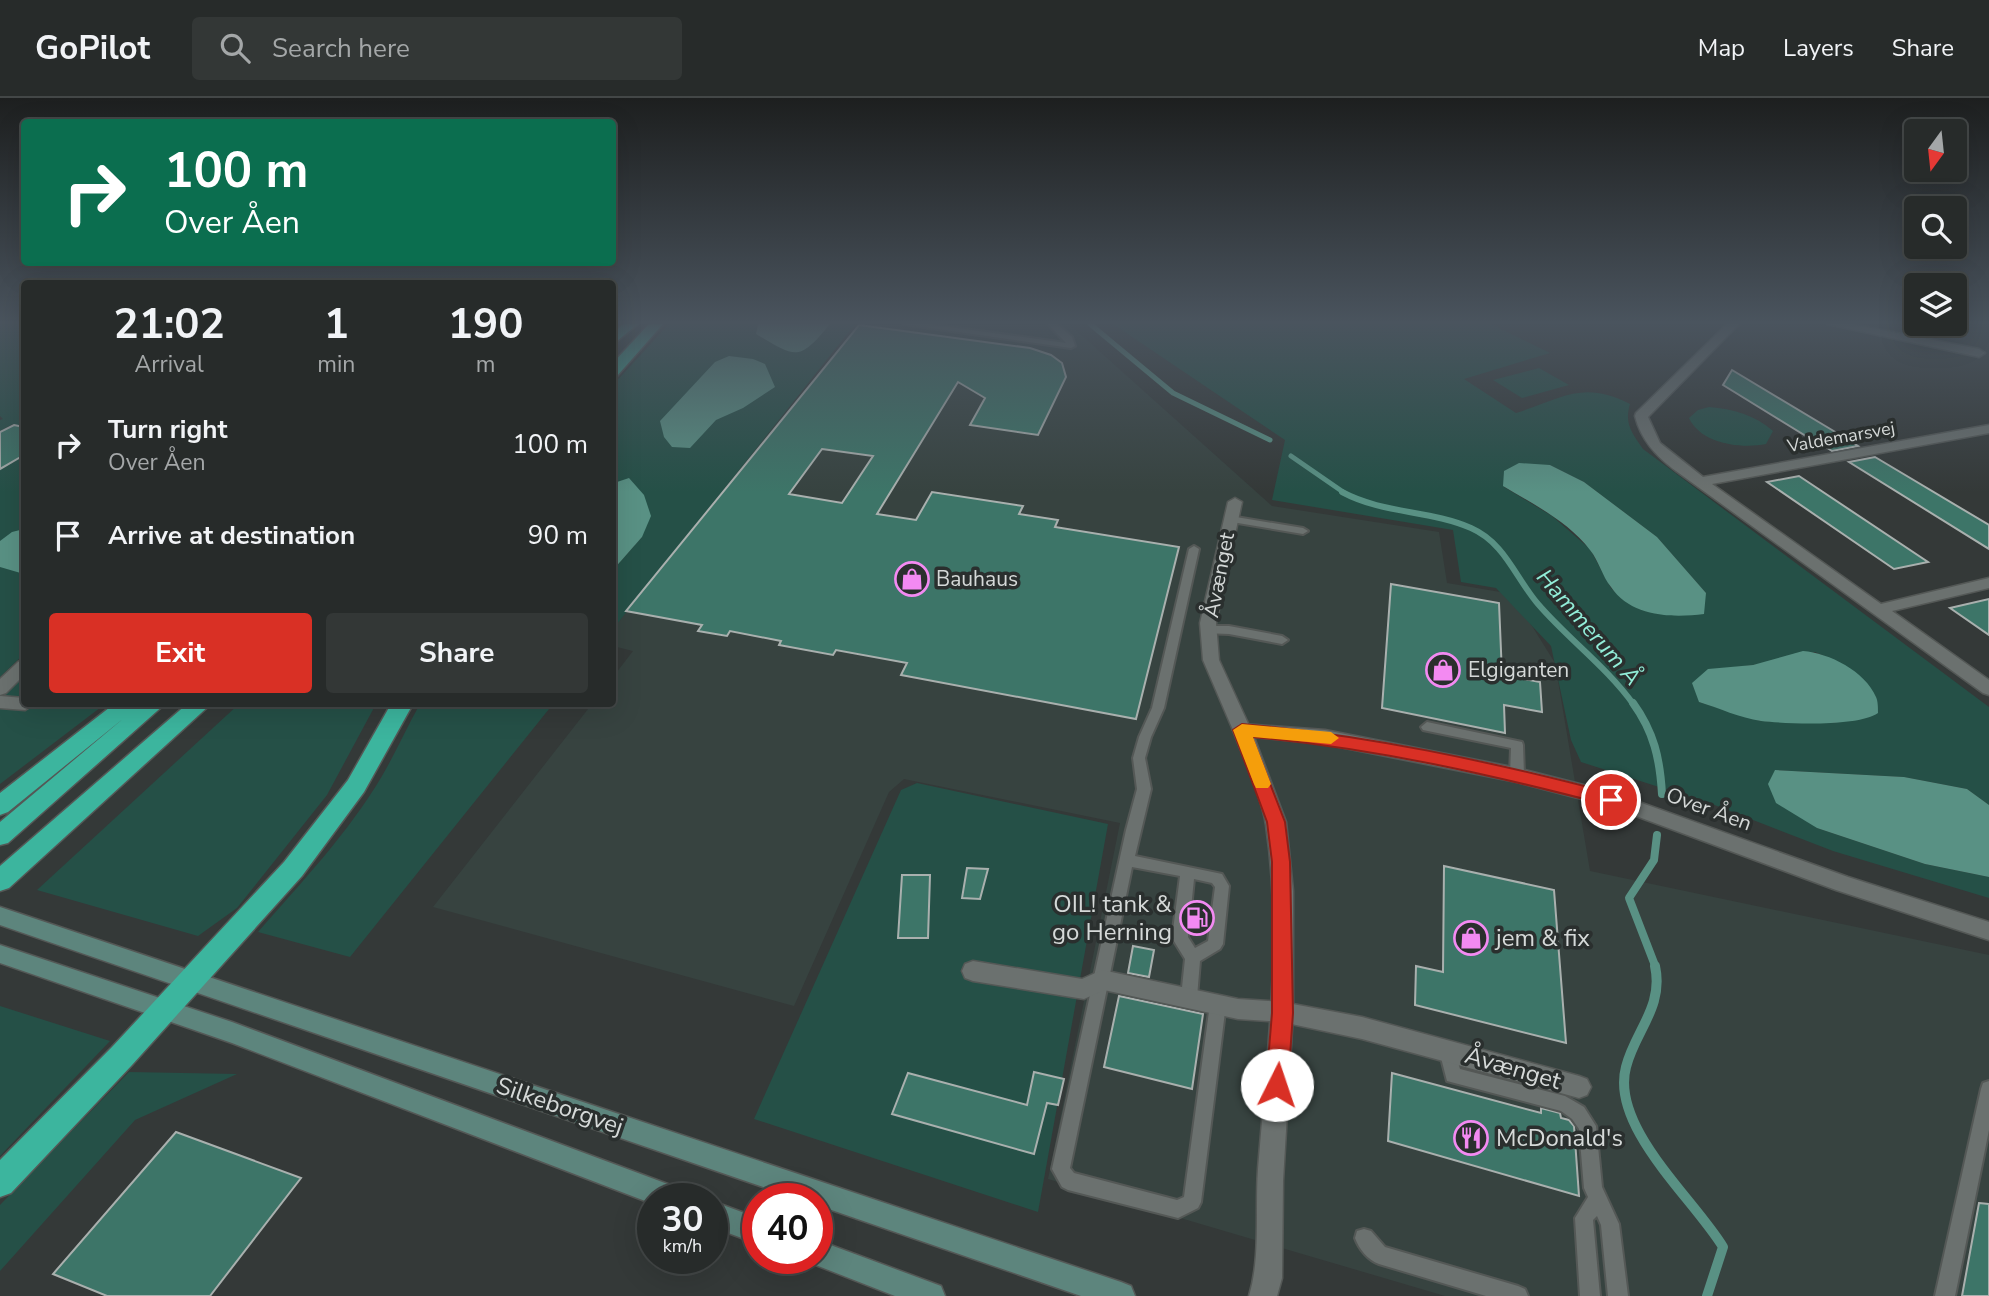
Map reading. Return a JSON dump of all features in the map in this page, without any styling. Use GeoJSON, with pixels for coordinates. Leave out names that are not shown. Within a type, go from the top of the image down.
{"type":"FeatureCollection","features":[{"type":"Feature","properties":{"kind":"highway"},"geometry":{"type":"LineString","coordinates":[[5,821],[124,707]]}},
{"type":"Feature","properties":{"kind":"highway"},"geometry":{"type":"LineString","coordinates":[[5,821],[150,707]]}},
{"type":"Feature","properties":{"kind":"highway"},"geometry":{"type":"LineString","coordinates":[[0,881],[197,707]]}},
{"type":"Feature","properties":{"kind":"highway"},"geometry":{"type":"LineString","coordinates":[[0,1182],[164,1010],[293,869],[355,786],[400,707]]}},
{"type":"Feature","properties":{"kind":"main road","name":"Silkeborgvej"},"geometry":{"type":"LineString","coordinates":[[0,916],[1121,1296]]}},
{"type":"Feature","properties":{"kind":"main road","name":"Silkeborgvej"},"geometry":{"type":"LineString","coordinates":[[0,954],[232,1033],[637,1185]]}},
{"type":"Feature","properties":{"kind":"main road"},"geometry":{"type":"LineString","coordinates":[[833,1259],[931,1296]]}},
{"type":"Feature","properties":{"kind":"street"},"geometry":{"type":"LineString","coordinates":[[1677,380],[1641,416],[1644,431],[1657,449],[1989,688]]}},
{"type":"Feature","properties":{"kind":"street","name":"Valdemarsvej"},"geometry":{"type":"LineString","coordinates":[[1700,482],[1989,429]]}},
{"type":"Feature","properties":{"kind":"street","name":"Åvænget"},"geometry":{"type":"LineString","coordinates":[[1232,510],[1208,630],[1211,660],[1242,730],[1276,822],[1283,891],[1282,1013],[1270,1181],[1268,1278],[1263,1296]]}},
{"type":"Feature","properties":{"kind":"street"},"geometry":{"type":"LineString","coordinates":[[1880,609],[1989,583]]}},
{"type":"Feature","properties":{"kind":"street"},"geometry":{"type":"LineString","coordinates":[[0,689],[21,669]]}},
{"type":"Feature","properties":{"kind":"street"},"geometry":{"type":"LineString","coordinates":[[0,702],[21,704]]}},
{"type":"Feature","properties":{"kind":"street","name":"Over Åen"},"geometry":{"type":"LineString","coordinates":[[1242,730],[1325,737],[1517,775],[1611,800],[1693,827],[1843,884],[1989,931]]}},
{"type":"Feature","properties":{"kind":"street","name":"Åvænget"},"geometry":{"type":"LineString","coordinates":[[973,971],[1084,989],[1102,980],[1238,1009],[1282,1013],[1447,1050],[1579,1087]]}},
{"type":"Feature","properties":{"kind":"lane"},"geometry":{"type":"LineString","coordinates":[[1232,510],[1303,531]]}},
{"type":"Feature","properties":{"kind":"lane"},"geometry":{"type":"LineString","coordinates":[[1194,549],[1158,708],[1139,758],[1144,789],[1061,1169],[1068,1181],[1178,1209],[1192,1202],[1218,1004]]}},
{"type":"Feature","properties":{"kind":"lane"},"geometry":{"type":"LineString","coordinates":[[1208,630],[1229,630],[1282,640]]}},
{"type":"Feature","properties":{"kind":"lane"},"geometry":{"type":"LineString","coordinates":[[1427,727],[1517,745],[1517,775]]}},
{"type":"Feature","properties":{"kind":"lane"},"geometry":{"type":"LineString","coordinates":[[1128,860],[1217,878],[1222,886],[1215,944],[1193,958]]}},
{"type":"Feature","properties":{"kind":"lane"},"geometry":{"type":"LineString","coordinates":[[1188,872],[1180,938],[1193,958],[1189,998]]}},
{"type":"Feature","properties":{"kind":"lane"},"geometry":{"type":"LineString","coordinates":[[1447,1050],[1453,1075],[1565,1104],[1578,1113],[1587,1126],[1593,1188],[1610,1224],[1618,1296]]}},
{"type":"Feature","properties":{"kind":"lane"},"geometry":{"type":"LineString","coordinates":[[1945,1296],[1989,1089]]}},
{"type":"Feature","properties":{"kind":"lane"},"geometry":{"type":"LineString","coordinates":[[1590,1296],[1584,1218],[1598,1198]]}},
{"type":"Feature","properties":{"kind":"lane"},"geometry":{"type":"LineString","coordinates":[[1364,1238],[1379,1255],[1518,1296]]}},
{"type":"Feature","properties":{"kind":"shaded area"},"geometry":{"type":"Polygon","coordinates":[[[0,380],[21,380],[21,426],[13,424],[0,431],[0,420],[3,419],[0,416],[0,380]]]}},
{"type":"Feature","properties":{"kind":"shaded area"},"geometry":{"type":"Polygon","coordinates":[[[698,380],[772,380],[775,387],[743,408],[716,420],[690,448],[672,447],[664,437],[660,421],[698,380]]]}},
{"type":"Feature","properties":{"kind":"shaded area"},"geometry":{"type":"Polygon","coordinates":[[[811,380],[616,625],[616,567],[642,537],[616,484],[616,382],[811,380]]]}},
{"type":"Feature","properties":{"kind":"shaded area"},"geometry":{"type":"Polygon","coordinates":[[[813,380],[1131,380],[1272,506],[1439,532],[1447,583],[1512,594],[1555,663],[1590,871],[1989,955],[1989,1296],[1445,1296],[1048,1179],[1120,823],[904,779],[889,792],[794,1006],[433,907],[590,707],[616,707],[616,673],[633,651],[616,647],[616,618],[813,380]]]}},
{"type":"Feature","properties":{"kind":"shaded area"},"geometry":{"type":"Polygon","coordinates":[[[1196,380],[1465,380],[1516,413],[1560,397],[1586,392],[1614,397],[1630,404],[1629,423],[1643,449],[1989,707],[1989,805],[1967,789],[1904,777],[1775,770],[1817,828],[1925,864],[1989,877],[1989,898],[1833,851],[1712,804],[1581,762],[1571,740],[1551,646],[1496,588],[1461,582],[1453,530],[1272,500],[1285,440],[1196,380]],[[1550,465],[1504,487],[1552,516],[1590,549],[1611,588],[1639,609],[1659,614],[1706,593],[1657,537],[1584,482],[1550,465]],[[1815,652],[1753,665],[1708,670],[1699,702],[1760,721],[1835,723],[1876,697],[1849,670],[1815,652]]]}},
{"type":"Feature","properties":{"kind":"shaded area"},"geometry":{"type":"Polygon","coordinates":[[[1493,380],[1560,380],[1569,385],[1522,398],[1493,380]]]}},
{"type":"Feature","properties":{"kind":"shaded area"},"geometry":{"type":"Polygon","coordinates":[[[1709,407],[1743,414],[1773,431],[1766,444],[1734,445],[1712,439],[1695,427],[1689,418],[1698,410],[1709,407]]]}},
{"type":"Feature","properties":{"kind":"shaded area"},"geometry":{"type":"Polygon","coordinates":[[[21,458],[21,657],[0,677],[0,467],[21,458]]]}},
{"type":"Feature","properties":{"kind":"shaded area"},"geometry":{"type":"Polygon","coordinates":[[[1519,463],[1550,465],[1584,482],[1657,537],[1706,593],[1704,614],[1679,616],[1653,613],[1641,610],[1619,597],[1608,583],[1593,554],[1572,531],[1550,514],[1503,486],[1504,471],[1519,463]]]}},
{"type":"Feature","properties":{"kind":"shaded area"},"geometry":{"type":"Polygon","coordinates":[[[629,478],[644,495],[651,516],[642,537],[616,567],[616,484],[629,478]]]}},
{"type":"Feature","properties":{"kind":"shaded area"},"geometry":{"type":"Polygon","coordinates":[[[21,530],[21,573],[0,567],[0,541],[12,532],[21,530]]]}},
{"type":"Feature","properties":{"kind":"shaded area"},"geometry":{"type":"Polygon","coordinates":[[[1803,651],[1835,660],[1864,679],[1876,697],[1878,713],[1855,721],[1773,722],[1745,718],[1699,702],[1692,683],[1708,669],[1753,665],[1803,651]]]}},
{"type":"Feature","properties":{"kind":"shaded area"},"geometry":{"type":"Polygon","coordinates":[[[21,672],[21,707],[101,707],[0,784],[0,692],[21,672]]]}},
{"type":"Feature","properties":{"kind":"shaded area"},"geometry":{"type":"Polygon","coordinates":[[[236,707],[374,707],[327,795],[237,908],[198,936],[37,890],[236,707]]]}},
{"type":"Feature","properties":{"kind":"shaded area"},"geometry":{"type":"Polygon","coordinates":[[[418,707],[551,707],[350,957],[258,932],[324,857],[382,776],[418,707]]]}},
{"type":"Feature","properties":{"kind":"shaded area"},"geometry":{"type":"Polygon","coordinates":[[[1775,770],[1904,777],[1967,789],[1989,805],[1989,877],[1925,864],[1817,828],[1776,803],[1768,784],[1775,770]]]}},
{"type":"Feature","properties":{"kind":"shaded area"},"geometry":{"type":"Polygon","coordinates":[[[917,783],[1108,824],[1038,1212],[754,1119],[901,790],[917,783]]]}},
{"type":"Feature","properties":{"kind":"shaded area"},"geometry":{"type":"Polygon","coordinates":[[[0,1006],[110,1041],[0,1156],[0,1006]]]}},
{"type":"Feature","properties":{"kind":"shaded area"},"geometry":{"type":"Polygon","coordinates":[[[129,1072],[237,1074],[135,1120],[0,1271],[0,1205],[129,1072]]]}},
{"type":"Feature","properties":{"kind":"building","name":"Bauhaus"},"geometry":{"type":"Polygon","coordinates":[[[814,380],[1065,380],[1038,435],[970,425],[985,398],[958,382],[877,514],[916,520],[932,492],[1023,506],[1019,514],[1058,520],[1055,527],[1179,547],[1136,719],[901,675],[907,663],[836,650],[833,655],[779,645],[781,641],[730,631],[727,636],[698,631],[702,625],[626,611],[814,380]],[[822,449],[789,494],[842,503],[873,456],[822,449]]]}},
{"type":"Feature","properties":{"kind":"building"},"geometry":{"type":"Polygon","coordinates":[[[1726,380],[1748,380],[1858,446],[1832,451],[1818,442],[1819,440],[1814,441],[1723,385],[1726,380]]]}},
{"type":"Feature","properties":{"kind":"building"},"geometry":{"type":"Polygon","coordinates":[[[14,425],[21,426],[21,457],[0,469],[0,432],[14,425]]]}},
{"type":"Feature","properties":{"kind":"building"},"geometry":{"type":"Polygon","coordinates":[[[1875,457],[1989,525],[1989,549],[1849,462],[1875,457]]]}},
{"type":"Feature","properties":{"kind":"building"},"geometry":{"type":"Polygon","coordinates":[[[1799,476],[1928,562],[1894,569],[1767,482],[1799,476]]]}},
{"type":"Feature","properties":{"kind":"building","name":"Elgiganten"},"geometry":{"type":"Polygon","coordinates":[[[1391,584],[1499,603],[1502,675],[1540,682],[1542,712],[1504,705],[1505,733],[1382,708],[1391,584]]]}},
{"type":"Feature","properties":{"kind":"building"},"geometry":{"type":"Polygon","coordinates":[[[1989,599],[1989,635],[1950,608],[1989,599]]]}},
{"type":"Feature","properties":{"kind":"building"},"geometry":{"type":"Polygon","coordinates":[[[1444,866],[1554,890],[1566,1043],[1415,1005],[1416,966],[1443,972],[1444,866]]]}},
{"type":"Feature","properties":{"kind":"building"},"geometry":{"type":"Polygon","coordinates":[[[967,868],[988,869],[980,899],[962,898],[967,868]]]}},
{"type":"Feature","properties":{"kind":"building"},"geometry":{"type":"Polygon","coordinates":[[[902,875],[930,875],[928,938],[898,938],[902,875]]]}},
{"type":"Feature","properties":{"kind":"building"},"geometry":{"type":"Polygon","coordinates":[[[1133,946],[1154,950],[1149,977],[1128,973],[1133,946]]]}},
{"type":"Feature","properties":{"kind":"building"},"geometry":{"type":"Polygon","coordinates":[[[1119,996],[1203,1014],[1192,1089],[1104,1067],[1119,996]]]}},
{"type":"Feature","properties":{"kind":"building"},"geometry":{"type":"Polygon","coordinates":[[[1034,1072],[1064,1079],[1058,1105],[1047,1103],[1034,1154],[892,1114],[908,1073],[1027,1105],[1034,1072]]]}},
{"type":"Feature","properties":{"kind":"building"},"geometry":{"type":"Polygon","coordinates":[[[1392,1073],[1541,1113],[1541,1108],[1560,1113],[1561,1118],[1569,1120],[1574,1126],[1579,1196],[1388,1141],[1392,1073]]]}},
{"type":"Feature","properties":{"kind":"building"},"geometry":{"type":"Polygon","coordinates":[[[176,1132],[301,1178],[210,1296],[107,1296],[53,1274],[176,1132]]]}},
{"type":"Feature","properties":{"kind":"building"},"geometry":{"type":"Polygon","coordinates":[[[1979,1203],[1989,1204],[1989,1296],[1962,1296],[1979,1203]]]}},
{"type":"Feature","properties":{"kind":"waterway","name":"Hammerum Å"},"geometry":{"type":"LineString","coordinates":[[1157,380],[1173,393],[1270,440]]}},
{"type":"Feature","properties":{"kind":"waterway","name":"Hammerum Å"},"geometry":{"type":"LineString","coordinates":[[1291,456],[1345,493]]}},
{"type":"Feature","properties":{"kind":"waterway","name":"Hammerum Å"},"geometry":{"type":"LineString","coordinates":[[1345,493],[1374,504],[1455,522],[1483,534],[1509,562],[1538,604],[1612,678],[1634,705]]}},
{"type":"Feature","properties":{"kind":"waterway","name":"Hammerum Å"},"geometry":{"type":"LineString","coordinates":[[1633,703],[1655,746],[1662,794]]}},
{"type":"Feature","properties":{"kind":"waterway","name":"Hammerum Å"},"geometry":{"type":"LineString","coordinates":[[1656,968],[1629,898],[1654,860],[1657,835]]}},
{"type":"Feature","properties":{"kind":"waterway","name":"Hammerum Å"},"geometry":{"type":"LineString","coordinates":[[1655,966],[1656,994],[1630,1054],[1624,1090],[1630,1114],[1642,1138],[1723,1247],[1707,1296]]}},
{"type":"Feature","properties":{"kind":"slow traffic"},"geometry":{"type":"LineString","coordinates":[[1262,784],[1242,730],[1331,738]]}},
{"type":"Feature","properties":{"kind":"place","name":"Bauhaus"},"geometry":{"type":"Point","coordinates":[912,579]}},
{"type":"Feature","properties":{"kind":"place","name":"Elgiganten"},"geometry":{"type":"Point","coordinates":[1443,670]}},
{"type":"Feature","properties":{"kind":"place","name":"OIL! tank & go Herning"},"geometry":{"type":"Point","coordinates":[1197,918]}},
{"type":"Feature","properties":{"kind":"place","name":"jem & fix"},"geometry":{"type":"Point","coordinates":[1471,938]}},
{"type":"Feature","properties":{"kind":"place","name":"McDonald's"},"geometry":{"type":"Point","coordinates":[1471,1138]}},
{"type":"Feature","properties":{"kind":"route"},"geometry":{"type":"LineString","coordinates":[[1277,1085],[1282,1013],[1281,862],[1276,822],[1242,730],[1325,737],[1517,775],[1611,800]]}}]}
